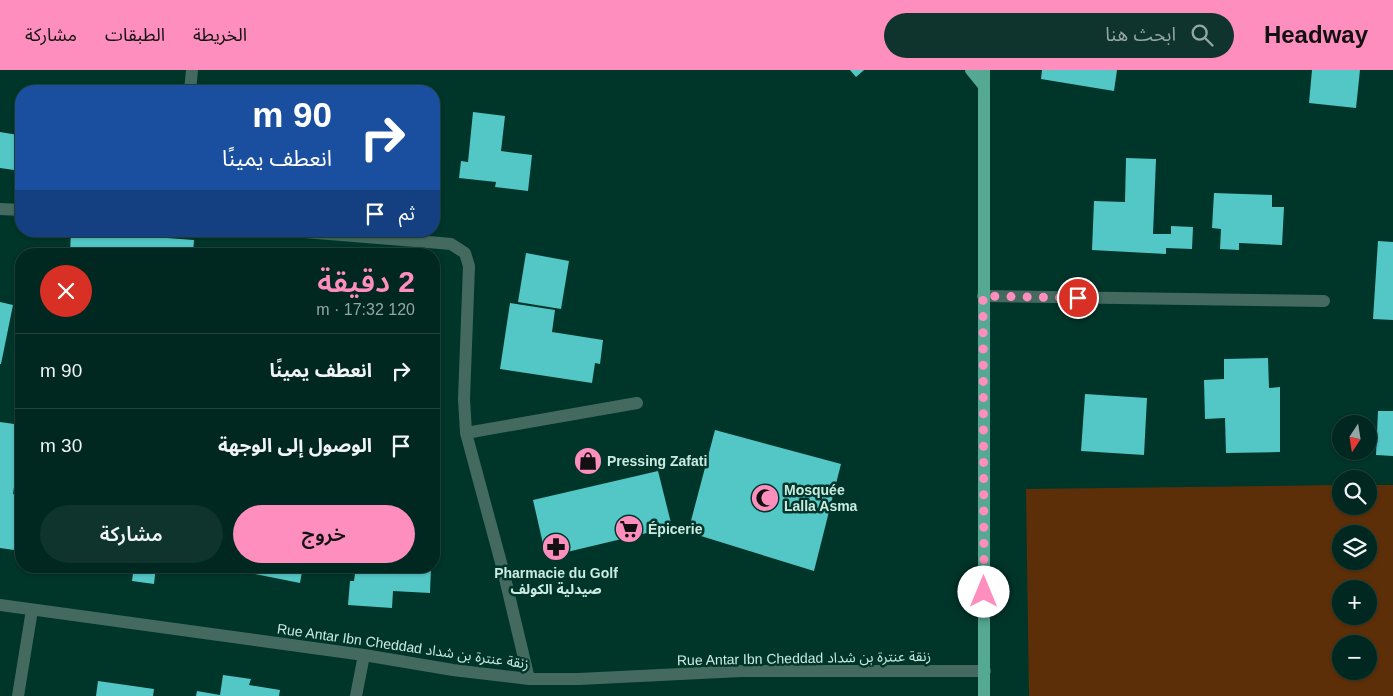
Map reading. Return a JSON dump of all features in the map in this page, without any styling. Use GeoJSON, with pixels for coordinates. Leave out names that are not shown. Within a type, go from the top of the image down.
{"type":"FeatureCollection","features":[{"type":"Feature","properties":{"kind":"main road"},"geometry":{"type":"LineString","coordinates":[[972,70],[984,86]]}},
{"type":"Feature","properties":{"kind":"main road"},"geometry":{"type":"LineString","coordinates":[[984,70],[984,696]]}},
{"type":"Feature","properties":{"kind":"street"},"geometry":{"type":"LineString","coordinates":[[191,85],[192,70]]}},
{"type":"Feature","properties":{"kind":"street"},"geometry":{"type":"LineString","coordinates":[[0,209],[15,210]]}},
{"type":"Feature","properties":{"kind":"street"},"geometry":{"type":"LineString","coordinates":[[366,237],[450,244],[465,253],[469,266],[464,399],[466,433],[503,570],[529,679]]}},
{"type":"Feature","properties":{"kind":"street"},"geometry":{"type":"LineString","coordinates":[[983,296],[1324,301]]}},
{"type":"Feature","properties":{"kind":"street"},"geometry":{"type":"LineString","coordinates":[[466,433],[637,403]]}},
{"type":"Feature","properties":{"kind":"street","name":"Rue Antar Ibn Cheddad زنقة عنترة بن شداد"},"geometry":{"type":"LineString","coordinates":[[0,605],[364,655],[453,670],[529,679],[579,679],[741,671],[984,671]]}},
{"type":"Feature","properties":{"kind":"street"},"geometry":{"type":"LineString","coordinates":[[18,696],[32,610]]}},
{"type":"Feature","properties":{"kind":"street"},"geometry":{"type":"LineString","coordinates":[[356,696],[364,655]]}},
{"type":"Feature","properties":{"kind":"shaded area"},"geometry":{"type":"Polygon","coordinates":[[[1332,485],[1332,515],[1377,515],[1377,485],[1393,485],[1393,696],[1029,696],[1026,489],[1332,485]]]}},
{"type":"Feature","properties":{"kind":"building"},"geometry":{"type":"Polygon","coordinates":[[[850,70],[864,70],[856,77],[850,70]]]}},
{"type":"Feature","properties":{"kind":"building"},"geometry":{"type":"Polygon","coordinates":[[[1042,70],[1117,70],[1114,91],[1041,79],[1042,70]]]}},
{"type":"Feature","properties":{"kind":"building"},"geometry":{"type":"Polygon","coordinates":[[[1312,70],[1360,70],[1356,108],[1309,103],[1312,70]]]}},
{"type":"Feature","properties":{"kind":"building"},"geometry":{"type":"Polygon","coordinates":[[[473,112],[505,116],[501,151],[532,155],[528,191],[495,187],[496,182],[459,178],[461,161],[468,162],[473,112]]]}},
{"type":"Feature","properties":{"kind":"building"},"geometry":{"type":"Polygon","coordinates":[[[0,132],[15,134],[14,170],[0,168],[0,132]]]}},
{"type":"Feature","properties":{"kind":"building"},"geometry":{"type":"Polygon","coordinates":[[[1126,158],[1156,159],[1153,234],[1171,234],[1171,226],[1193,227],[1192,249],[1166,248],[1166,254],[1092,250],[1094,201],[1125,202],[1126,158]]]}},
{"type":"Feature","properties":{"kind":"building"},"geometry":{"type":"Polygon","coordinates":[[[1214,193],[1272,195],[1272,207],[1284,207],[1282,245],[1239,243],[1239,250],[1220,249],[1221,229],[1212,228],[1214,193]]]}},
{"type":"Feature","properties":{"kind":"building"},"geometry":{"type":"Polygon","coordinates":[[[71,237],[153,237],[194,240],[193,248],[70,248],[71,237]]]}},
{"type":"Feature","properties":{"kind":"building"},"geometry":{"type":"Polygon","coordinates":[[[1378,241],[1393,242],[1393,320],[1373,319],[1378,241]]]}},
{"type":"Feature","properties":{"kind":"building"},"geometry":{"type":"Polygon","coordinates":[[[526,253],[569,261],[561,309],[518,302],[526,253]]]}},
{"type":"Feature","properties":{"kind":"building"},"geometry":{"type":"Polygon","coordinates":[[[0,302],[13,305],[1,364],[0,364],[0,302]]]}},
{"type":"Feature","properties":{"kind":"building"},"geometry":{"type":"Polygon","coordinates":[[[510,303],[555,310],[552,332],[603,340],[600,364],[595,363],[592,383],[500,369],[510,303]]]}},
{"type":"Feature","properties":{"kind":"building"},"geometry":{"type":"Polygon","coordinates":[[[1268,358],[1269,388],[1280,387],[1280,452],[1226,453],[1225,418],[1205,419],[1204,380],[1224,379],[1224,359],[1268,358]]]}},
{"type":"Feature","properties":{"kind":"building"},"geometry":{"type":"Polygon","coordinates":[[[1085,394],[1147,398],[1144,455],[1081,451],[1085,394]]]}},
{"type":"Feature","properties":{"kind":"building"},"geometry":{"type":"Polygon","coordinates":[[[1378,411],[1393,411],[1393,456],[1378,455],[1378,411]]]}},
{"type":"Feature","properties":{"kind":"building"},"geometry":{"type":"Polygon","coordinates":[[[0,422],[15,424],[15,480],[13,494],[15,494],[15,550],[0,548],[0,422]]]}},
{"type":"Feature","properties":{"kind":"building","name":"Mosquée Lalla Asma"},"geometry":{"type":"Polygon","coordinates":[[[715,430],[841,464],[814,571],[688,532],[715,430]]]}},
{"type":"Feature","properties":{"kind":"building"},"geometry":{"type":"Polygon","coordinates":[[[658,471],[672,527],[546,557],[533,500],[658,471]]]}},
{"type":"Feature","properties":{"kind":"building"},"geometry":{"type":"Polygon","coordinates":[[[133,573],[155,573],[154,584],[132,581],[133,573]]]}},
{"type":"Feature","properties":{"kind":"building"},"geometry":{"type":"Polygon","coordinates":[[[255,573],[302,573],[300,583],[255,573]]]}},
{"type":"Feature","properties":{"kind":"building"},"geometry":{"type":"Polygon","coordinates":[[[355,573],[431,573],[430,593],[393,591],[392,608],[348,605],[350,581],[354,581],[355,573]]]}},
{"type":"Feature","properties":{"kind":"building"},"geometry":{"type":"Polygon","coordinates":[[[223,675],[251,679],[249,685],[280,690],[279,696],[196,696],[197,691],[220,695],[223,675]]]}},
{"type":"Feature","properties":{"kind":"building"},"geometry":{"type":"Polygon","coordinates":[[[98,681],[154,689],[153,696],[96,696],[98,681]]]}},
{"type":"Feature","properties":{"kind":"place","name":"Pressing Zafati"},"geometry":{"type":"Point","coordinates":[588,461]}},
{"type":"Feature","properties":{"kind":"place","name":"Mosquée Lalla Asma"},"geometry":{"type":"Point","coordinates":[765,498]}},
{"type":"Feature","properties":{"kind":"place","name":"Épicerie"},"geometry":{"type":"Point","coordinates":[629,529]}},
{"type":"Feature","properties":{"kind":"place","name":"Pharmacie du Golf صيدلية الكولف"},"geometry":{"type":"Point","coordinates":[556,547]}},
{"type":"Feature","properties":{"kind":"route"},"geometry":{"type":"LineString","coordinates":[[984,592],[983,296],[1078,298]]}}]}
